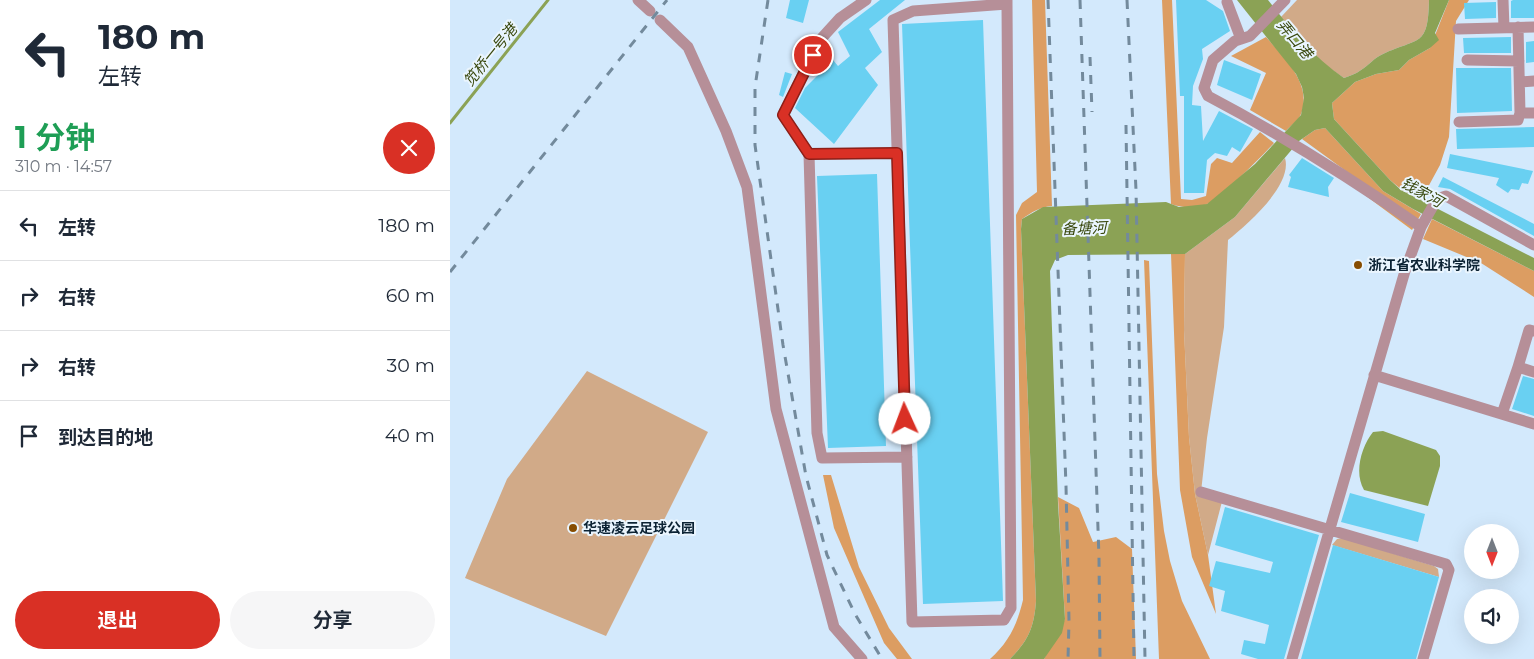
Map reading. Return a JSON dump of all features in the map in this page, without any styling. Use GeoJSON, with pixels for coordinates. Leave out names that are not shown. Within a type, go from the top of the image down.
{"type":"FeatureCollection","features":[{"type":"Feature","properties":{"kind":"street"},"geometry":{"type":"LineString","coordinates":[[638,0],[650,11]]}},
{"type":"Feature","properties":{"kind":"street"},"geometry":{"type":"LineString","coordinates":[[866,0],[840,18],[820,40],[783,115],[809,154],[816,433],[822,458],[906,457]]}},
{"type":"Feature","properties":{"kind":"street"},"geometry":{"type":"LineString","coordinates":[[1504,0],[1504,28]]}},
{"type":"Feature","properties":{"kind":"street"},"geometry":{"type":"LineString","coordinates":[[1007,2],[1011,608],[1004,620],[912,622],[897,153],[893,20],[913,11],[1007,2]]}},
{"type":"Feature","properties":{"kind":"street"},"geometry":{"type":"LineString","coordinates":[[1227,2],[1245,37]]}},
{"type":"Feature","properties":{"kind":"street"},"geometry":{"type":"LineString","coordinates":[[1282,3],[1245,37],[1235,41],[1213,60],[1204,88],[1208,96],[1274,131],[1357,183],[1421,227]]}},
{"type":"Feature","properties":{"kind":"street"},"geometry":{"type":"LineString","coordinates":[[660,20],[688,47],[726,131],[747,187],[776,409],[834,627],[862,659]]}},
{"type":"Feature","properties":{"kind":"street"},"geometry":{"type":"LineString","coordinates":[[1459,122],[1518,120],[1520,113],[1520,82],[1518,27]]}},
{"type":"Feature","properties":{"kind":"street"},"geometry":{"type":"LineString","coordinates":[[1458,29],[1534,27]]}},
{"type":"Feature","properties":{"kind":"street"},"geometry":{"type":"LineString","coordinates":[[1468,60],[1519,61]]}},
{"type":"Feature","properties":{"kind":"street"},"geometry":{"type":"LineString","coordinates":[[1520,82],[1534,82]]}},
{"type":"Feature","properties":{"kind":"street"},"geometry":{"type":"LineString","coordinates":[[1520,113],[1534,114]]}},
{"type":"Feature","properties":{"kind":"street"},"geometry":{"type":"LineString","coordinates":[[809,154],[897,153]]}},
{"type":"Feature","properties":{"kind":"street"},"geometry":{"type":"LineString","coordinates":[[1292,659],[1405,271],[1421,227],[1437,199],[1446,196],[1534,245]]}},
{"type":"Feature","properties":{"kind":"street"},"geometry":{"type":"LineString","coordinates":[[1502,414],[1529,330],[1534,331]]}},
{"type":"Feature","properties":{"kind":"street"},"geometry":{"type":"LineString","coordinates":[[1518,367],[1534,372]]}},
{"type":"Feature","properties":{"kind":"street"},"geometry":{"type":"LineString","coordinates":[[1374,375],[1534,424]]}},
{"type":"Feature","properties":{"kind":"street"},"geometry":{"type":"LineString","coordinates":[[1201,492],[1446,564],[1449,570],[1423,659]]}},
{"type":"Feature","properties":{"kind":"shaded area"},"geometry":{"type":"Polygon","coordinates":[[[1032,0],[1045,0],[1052,206],[1036,210],[1022,219],[1021,229],[1036,601],[1032,626],[1022,646],[1010,659],[990,659],[1011,632],[1023,600],[1016,215],[1022,203],[1037,192],[1032,0]]]}},
{"type":"Feature","properties":{"kind":"shaded area"},"geometry":{"type":"Polygon","coordinates":[[[1162,0],[1172,0],[1181,199],[1192,200],[1206,196],[1211,164],[1217,158],[1232,163],[1260,132],[1274,143],[1230,187],[1201,206],[1183,207],[1171,204],[1162,0]]]}},
{"type":"Feature","properties":{"kind":"shaded area"},"geometry":{"type":"Polygon","coordinates":[[[1297,0],[1429,0],[1426,26],[1419,39],[1380,55],[1359,71],[1344,78],[1325,65],[1281,17],[1297,0]]]}},
{"type":"Feature","properties":{"kind":"shaded area"},"geometry":{"type":"Polygon","coordinates":[[[1449,0],[1469,0],[1456,21],[1449,137],[1440,165],[1421,200],[1402,190],[1390,180],[1334,119],[1332,103],[1355,82],[1376,74],[1399,70],[1409,60],[1430,48],[1449,0]]]}},
{"type":"Feature","properties":{"kind":"shaded area"},"geometry":{"type":"Polygon","coordinates":[[[1266,37],[1288,62],[1300,82],[1303,92],[1304,103],[1301,114],[1286,131],[1250,110],[1266,73],[1231,56],[1266,37]]]}},
{"type":"Feature","properties":{"kind":"shaded area"},"geometry":{"type":"Polygon","coordinates":[[[1325,128],[1383,191],[1421,214],[1412,230],[1362,193],[1361,182],[1302,139],[1315,130],[1325,128]]]}},
{"type":"Feature","properties":{"kind":"shaded area"},"geometry":{"type":"Polygon","coordinates":[[[1285,158],[1286,169],[1282,180],[1267,204],[1228,240],[1224,327],[1207,438],[1201,492],[1224,494],[1208,555],[1195,494],[1189,437],[1184,330],[1185,254],[1235,217],[1285,158]]]}},
{"type":"Feature","properties":{"kind":"shaded area"},"geometry":{"type":"Polygon","coordinates":[[[1432,219],[1534,271],[1534,297],[1481,263],[1423,239],[1432,219]]]}},
{"type":"Feature","properties":{"kind":"shaded area"},"geometry":{"type":"Polygon","coordinates":[[[1171,254],[1185,254],[1184,330],[1189,437],[1195,494],[1208,555],[1216,614],[1192,557],[1180,490],[1171,254]]]}},
{"type":"Feature","properties":{"kind":"shaded area"},"geometry":{"type":"Polygon","coordinates":[[[1144,260],[1149,261],[1157,474],[1164,531],[1170,561],[1182,601],[1210,659],[1159,659],[1144,260]]]}},
{"type":"Feature","properties":{"kind":"shaded area","name":"华速凌云足球公园"},"geometry":{"type":"Polygon","coordinates":[[[587,371],[708,432],[606,636],[465,578],[507,479],[587,371]]]}},
{"type":"Feature","properties":{"kind":"shaded area"},"geometry":{"type":"Polygon","coordinates":[[[823,475],[831,475],[859,567],[889,628],[912,659],[897,659],[884,643],[834,528],[823,475]]]}},
{"type":"Feature","properties":{"kind":"shaded area"},"geometry":{"type":"Polygon","coordinates":[[[1058,497],[1079,508],[1093,542],[1116,537],[1132,549],[1136,659],[1044,659],[1065,619],[1058,497]]]}},
{"type":"Feature","properties":{"kind":"shaded area"},"geometry":{"type":"Polygon","coordinates":[[[1342,538],[1434,566],[1438,569],[1439,577],[1332,545],[1337,539],[1342,538]]]}},
{"type":"Feature","properties":{"kind":"water"},"geometry":{"type":"Polygon","coordinates":[[[1237,0],[1268,0],[1312,52],[1344,78],[1359,71],[1380,55],[1419,39],[1426,26],[1429,0],[1449,0],[1435,33],[1439,40],[1430,48],[1409,60],[1399,70],[1376,74],[1355,82],[1332,103],[1334,119],[1401,190],[1534,258],[1534,271],[1413,209],[1383,191],[1325,128],[1315,130],[1299,141],[1235,217],[1185,254],[1068,255],[1055,260],[1050,271],[1058,503],[1065,619],[1062,633],[1044,659],[1010,659],[1022,646],[1029,633],[1034,618],[1036,601],[1022,219],[1043,207],[1166,202],[1179,207],[1207,204],[1255,164],[1301,115],[1304,98],[1302,87],[1296,74],[1237,0]]]}},
{"type":"Feature","properties":{"kind":"water"},"geometry":{"type":"Polygon","coordinates":[[[1383,431],[1436,450],[1440,456],[1440,466],[1428,506],[1364,490],[1359,468],[1362,452],[1373,432],[1383,431]]]}},
{"type":"Feature","properties":{"kind":"building"},"geometry":{"type":"Polygon","coordinates":[[[790,0],[809,0],[803,23],[786,18],[790,0]]]}},
{"type":"Feature","properties":{"kind":"building"},"geometry":{"type":"Polygon","coordinates":[[[880,0],[905,0],[869,29],[882,52],[865,68],[878,85],[834,144],[795,108],[805,88],[833,60],[838,66],[850,56],[838,32],[880,0]]]}},
{"type":"Feature","properties":{"kind":"building"},"geometry":{"type":"Polygon","coordinates":[[[1176,0],[1206,0],[1223,11],[1230,31],[1202,49],[1203,59],[1193,86],[1192,105],[1201,106],[1203,141],[1219,111],[1253,129],[1240,152],[1232,147],[1227,156],[1215,153],[1207,160],[1204,193],[1184,193],[1184,96],[1180,96],[1176,0]]]}},
{"type":"Feature","properties":{"kind":"building"},"geometry":{"type":"Polygon","coordinates":[[[1534,0],[1534,18],[1511,18],[1511,1],[1534,0]]]}},
{"type":"Feature","properties":{"kind":"building"},"geometry":{"type":"Polygon","coordinates":[[[1496,2],[1496,18],[1465,19],[1464,3],[1496,2]]]}},
{"type":"Feature","properties":{"kind":"building"},"geometry":{"type":"Polygon","coordinates":[[[983,20],[1003,601],[923,604],[902,24],[983,20]]]}},
{"type":"Feature","properties":{"kind":"building"},"geometry":{"type":"Polygon","coordinates":[[[1511,37],[1511,53],[1464,53],[1463,38],[1511,37]]]}},
{"type":"Feature","properties":{"kind":"building"},"geometry":{"type":"Polygon","coordinates":[[[1534,41],[1534,62],[1526,63],[1526,42],[1534,41]]]}},
{"type":"Feature","properties":{"kind":"building"},"geometry":{"type":"Polygon","coordinates":[[[1224,60],[1261,74],[1252,100],[1217,85],[1224,60]]]}},
{"type":"Feature","properties":{"kind":"building"},"geometry":{"type":"Polygon","coordinates":[[[1456,68],[1511,68],[1512,111],[1457,113],[1456,68]]]}},
{"type":"Feature","properties":{"kind":"building"},"geometry":{"type":"Polygon","coordinates":[[[785,72],[792,74],[783,97],[779,95],[785,72]]]}},
{"type":"Feature","properties":{"kind":"building"},"geometry":{"type":"Polygon","coordinates":[[[1534,127],[1534,147],[1457,149],[1456,129],[1534,127]]]}},
{"type":"Feature","properties":{"kind":"building"},"geometry":{"type":"Polygon","coordinates":[[[1450,154],[1533,171],[1528,184],[1522,183],[1519,190],[1511,189],[1508,193],[1496,185],[1499,178],[1447,168],[1450,154]]]}},
{"type":"Feature","properties":{"kind":"building"},"geometry":{"type":"Polygon","coordinates":[[[1302,158],[1334,178],[1328,187],[1329,197],[1288,187],[1291,177],[1289,175],[1302,158]]]}},
{"type":"Feature","properties":{"kind":"building"},"geometry":{"type":"Polygon","coordinates":[[[877,174],[886,446],[828,448],[817,176],[877,174]]]}},
{"type":"Feature","properties":{"kind":"building"},"geometry":{"type":"Polygon","coordinates":[[[1443,177],[1534,224],[1534,236],[1450,189],[1438,187],[1443,177]]]}},
{"type":"Feature","properties":{"kind":"building"},"geometry":{"type":"Polygon","coordinates":[[[1523,376],[1534,379],[1534,416],[1512,409],[1523,376]]]}},
{"type":"Feature","properties":{"kind":"building"},"geometry":{"type":"Polygon","coordinates":[[[1350,493],[1425,514],[1418,542],[1341,522],[1350,493]]]}},
{"type":"Feature","properties":{"kind":"building"},"geometry":{"type":"Polygon","coordinates":[[[1225,507],[1319,535],[1284,659],[1258,659],[1241,654],[1244,640],[1265,644],[1269,625],[1221,611],[1225,591],[1209,586],[1216,561],[1270,573],[1273,562],[1215,545],[1225,507]]]}},
{"type":"Feature","properties":{"kind":"building"},"geometry":{"type":"Polygon","coordinates":[[[1333,545],[1439,577],[1416,659],[1301,659],[1333,545]]]}},
{"type":"Feature","properties":{"kind":"waterway","name":"笕桥一号港"},"geometry":{"type":"LineString","coordinates":[[450,123],[548,0]]}},
{"type":"Feature","properties":{"kind":"railway"},"geometry":{"type":"LineString","coordinates":[[450,272],[667,0]]}},
{"type":"Feature","properties":{"kind":"railway"},"geometry":{"type":"LineString","coordinates":[[768,0],[755,87],[755,145],[783,345],[806,476],[827,555],[855,614],[882,659]]}},
{"type":"Feature","properties":{"kind":"railway"},"geometry":{"type":"LineString","coordinates":[[1048,0],[1066,486],[1068,659]]}},
{"type":"Feature","properties":{"kind":"railway"},"geometry":{"type":"LineString","coordinates":[[1080,0],[1099,558],[1100,659]]}},
{"type":"Feature","properties":{"kind":"railway"},"geometry":{"type":"LineString","coordinates":[[1127,0],[1136,190],[1145,659]]}},
{"type":"Feature","properties":{"kind":"railway"},"geometry":{"type":"LineString","coordinates":[[1090,57],[1092,112]]}},
{"type":"Feature","properties":{"kind":"railway"},"geometry":{"type":"LineString","coordinates":[[1126,125],[1134,659]]}},
{"type":"Feature","properties":{"kind":"place","name":"浙江省农业科学院"},"geometry":{"type":"Point","coordinates":[1358,265]}},
{"type":"Feature","properties":{"kind":"place","name":"华速凌云足球公园"},"geometry":{"type":"Point","coordinates":[573,528]}},
{"type":"Feature","properties":{"kind":"route"},"geometry":{"type":"LineString","coordinates":[[813,55],[783,115],[809,154],[897,153],[905,419]]}},
{"type":"Feature","properties":{"kind":"water label","name":"弄口港"},"geometry":{"type":"Point","coordinates":[1295,39]}},
{"type":"Feature","properties":{"kind":"water label","name":"钱家河"},"geometry":{"type":"Point","coordinates":[1422,192]}},
{"type":"Feature","properties":{"kind":"water label","name":"备塘河"},"geometry":{"type":"Point","coordinates":[1084,228]}}]}
